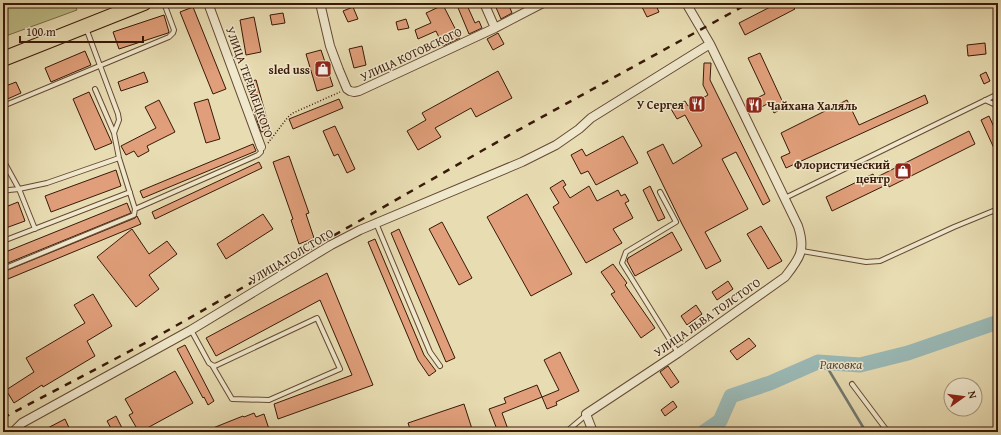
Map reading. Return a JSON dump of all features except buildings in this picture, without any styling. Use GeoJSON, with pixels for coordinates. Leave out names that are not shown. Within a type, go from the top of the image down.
{"type":"FeatureCollection","features":[{"type":"Feature","properties":{"kind":"highway"},"geometry":{"type":"LineString","coordinates":[[3,59],[144,3]]}},
{"type":"Feature","properties":{"kind":"street","name":"УЛИЦА ТЕРЕМЕЦКОГО"},"geometry":{"type":"LineString","coordinates":[[208,3],[260,151]]}},
{"type":"Feature","properties":{"kind":"street","name":"УЛИЦА КОТОВСКОГО"},"geometry":{"type":"LineString","coordinates":[[320,3],[330,46],[339,70],[347,89],[354,92],[495,28],[543,3]]}},
{"type":"Feature","properties":{"kind":"street"},"geometry":{"type":"LineString","coordinates":[[484,3],[495,28]]}},
{"type":"Feature","properties":{"kind":"street"},"geometry":{"type":"LineString","coordinates":[[686,3],[710,44],[798,226],[802,238],[802,251]]}},
{"type":"Feature","properties":{"kind":"street","name":"УЛИЦА ТОЛСТОГО"},"geometry":{"type":"LineString","coordinates":[[13,432],[22,423],[191,330],[331,245],[376,222],[522,162],[556,145],[579,129],[591,118],[710,44]]}},
{"type":"Feature","properties":{"kind":"street","name":"УЛИЦА ЛЬВА ТОЛСТОГО"},"geometry":{"type":"LineString","coordinates":[[586,414],[678,353],[785,277],[794,266],[802,251]]}},
{"type":"Feature","properties":{"kind":"street"},"geometry":{"type":"LineString","coordinates":[[586,414],[593,432]]}},
{"type":"Feature","properties":{"kind":"lane"},"geometry":{"type":"LineString","coordinates":[[3,106],[169,37],[174,30],[164,3]]}},
{"type":"Feature","properties":{"kind":"lane"},"geometry":{"type":"LineString","coordinates":[[85,26],[118,114],[119,120],[114,133]]}},
{"type":"Feature","properties":{"kind":"lane"},"geometry":{"type":"LineString","coordinates":[[3,269],[134,215],[135,209],[119,158],[114,133],[95,89]]}},
{"type":"Feature","properties":{"kind":"lane"},"geometry":{"type":"LineString","coordinates":[[784,198],[998,93]]}},
{"type":"Feature","properties":{"kind":"lane"},"geometry":{"type":"LineString","coordinates":[[985,100],[998,106]]}},
{"type":"Feature","properties":{"kind":"lane"},"geometry":{"type":"LineString","coordinates":[[135,209],[260,151]]}},
{"type":"Feature","properties":{"kind":"lane"},"geometry":{"type":"LineString","coordinates":[[3,192],[48,183],[119,158]]}},
{"type":"Feature","properties":{"kind":"lane"},"geometry":{"type":"LineString","coordinates":[[3,160],[19,189],[35,229]]}},
{"type":"Feature","properties":{"kind":"lane"},"geometry":{"type":"LineString","coordinates":[[3,241],[130,192]]}},
{"type":"Feature","properties":{"kind":"lane"},"geometry":{"type":"LineString","coordinates":[[660,192],[676,222],[626,252],[622,263],[678,353]]}},
{"type":"Feature","properties":{"kind":"lane"},"geometry":{"type":"LineString","coordinates":[[802,251],[866,262],[880,261],[954,227],[998,209]]}},
{"type":"Feature","properties":{"kind":"lane"},"geometry":{"type":"LineString","coordinates":[[376,222],[430,352],[440,366]]}},
{"type":"Feature","properties":{"kind":"lane"},"geometry":{"type":"LineString","coordinates":[[191,330],[232,399],[269,400],[340,369],[317,318],[215,366],[212,365]]}},
{"type":"Feature","properties":{"kind":"lane"},"geometry":{"type":"LineString","coordinates":[[852,384],[888,432]]}},
{"type":"Feature","properties":{"kind":"lane"},"geometry":{"type":"LineString","coordinates":[[566,432],[586,414]]}},
{"type":"Feature","properties":{"kind":"path"},"geometry":{"type":"LineString","coordinates":[[260,151],[293,113],[347,89]]}},
{"type":"Feature","properties":{"kind":"green space"},"geometry":{"type":"Polygon","coordinates":[[[3,3],[74,3],[77,10],[3,37],[3,3]]]}},
{"type":"Feature","properties":{"kind":"waterway","name":"Раковка"},"geometry":{"type":"LineString","coordinates":[[704,432],[720,421],[731,396],[770,383],[818,362],[860,365],[908,353],[998,322]]}},
{"type":"Feature","properties":{"kind":"waterway"},"geometry":{"type":"LineString","coordinates":[[824,362],[866,432]]}},
{"type":"Feature","properties":{"kind":"railway"},"geometry":{"type":"LineString","coordinates":[[3,418],[151,340],[513,133],[749,3]]}},
{"type":"Feature","properties":{"kind":"place","name":"sled uss"},"geometry":{"type":"Point","coordinates":[323,69]}},
{"type":"Feature","properties":{"kind":"place","name":"У Сергея"},"geometry":{"type":"Point","coordinates":[697,104]}},
{"type":"Feature","properties":{"kind":"place","name":"Чайхана Халяль"},"geometry":{"type":"Point","coordinates":[754,105]}},
{"type":"Feature","properties":{"kind":"place","name":"Флористический центр"},"geometry":{"type":"Point","coordinates":[903,171]}}]}
